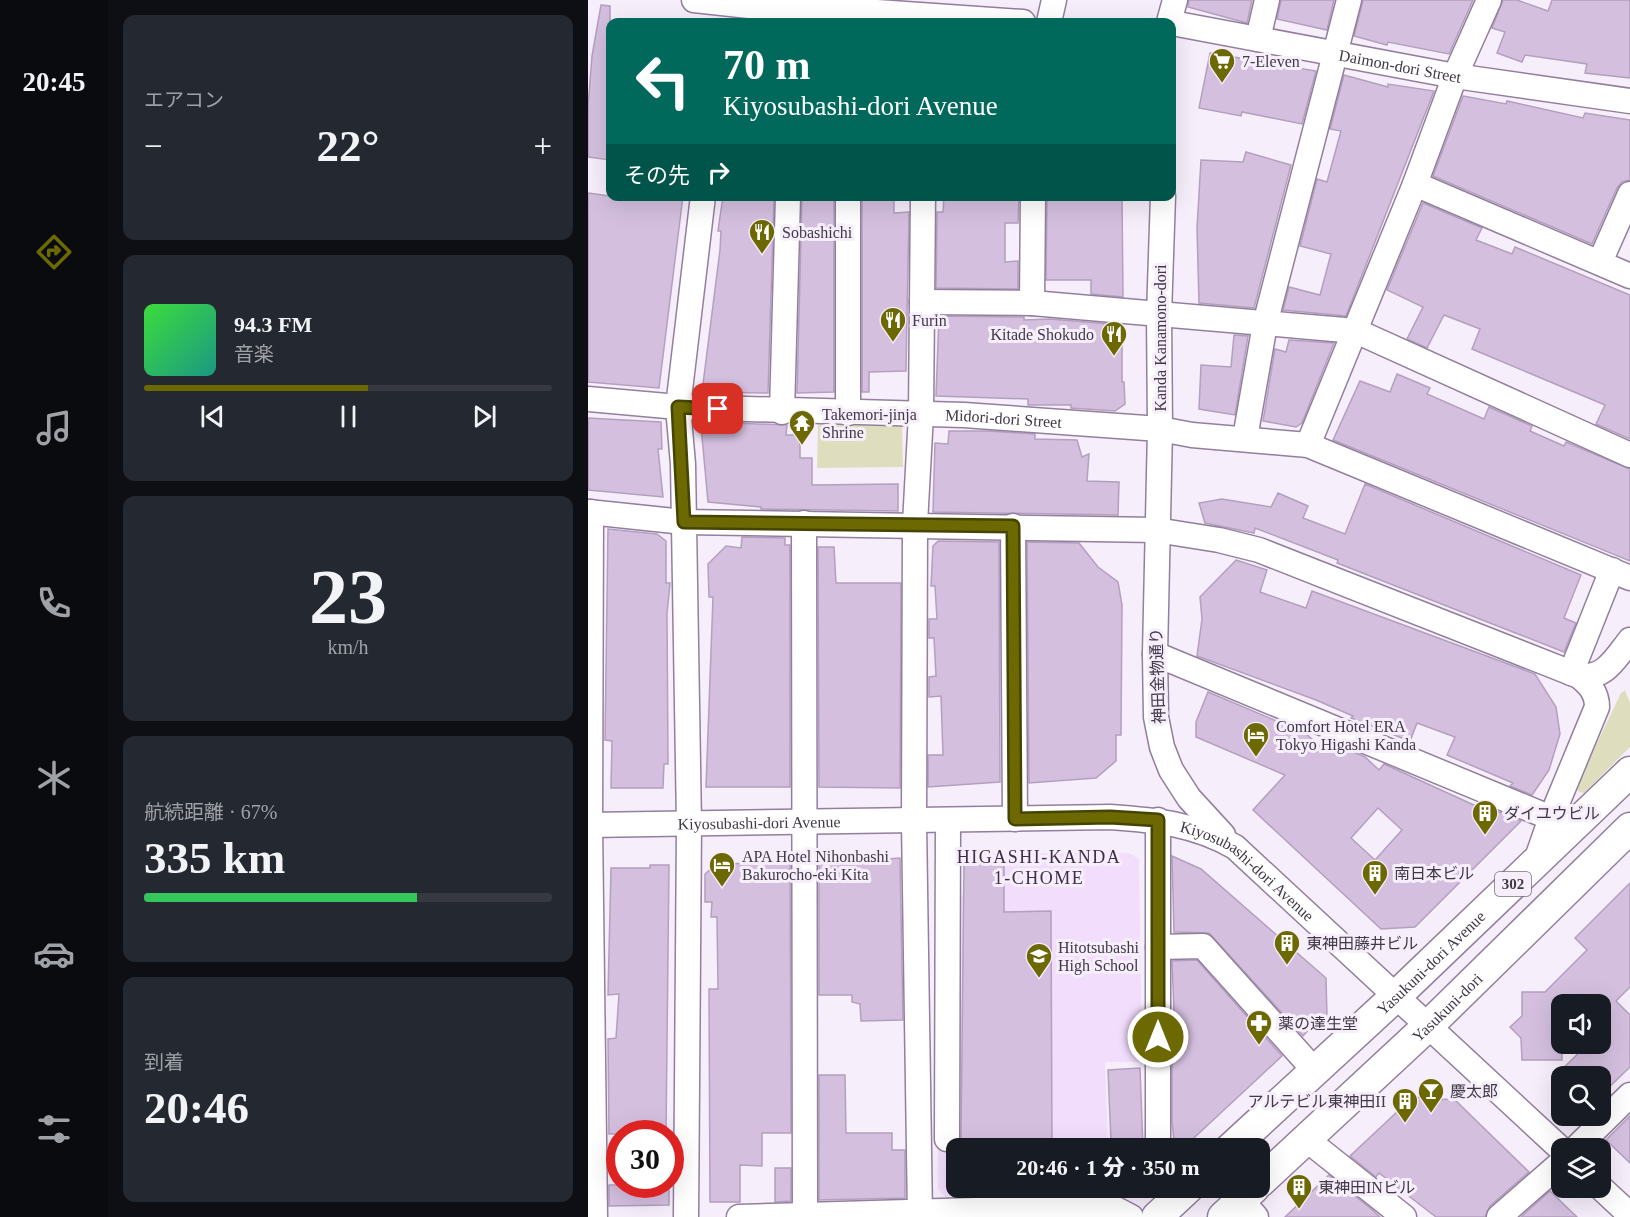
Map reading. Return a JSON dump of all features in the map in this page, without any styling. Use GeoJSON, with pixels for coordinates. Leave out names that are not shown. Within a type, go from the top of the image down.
{"type":"FeatureCollection","features":[{"type":"Feature","properties":{"kind":"main road","name":"Yasukuni-dori Avenue"},"geometry":{"type":"LineString","coordinates":[[1242,1138],[1396,996],[1630,772]]}},
{"type":"Feature","properties":{"kind":"main road","name":"Yasukuni-dori"},"geometry":{"type":"LineString","coordinates":[[1247,1201],[1306,1139],[1625,840]]}},
{"type":"Feature","properties":{"kind":"street"},"geometry":{"type":"LineString","coordinates":[[694,0],[731,9],[793,16],[849,11],[925,13],[979,18]]}},
{"type":"Feature","properties":{"kind":"street"},"geometry":{"type":"LineString","coordinates":[[1049,18],[1054,0]]}},
{"type":"Feature","properties":{"kind":"street"},"geometry":{"type":"LineString","coordinates":[[1171,18],[1175,0]]}},
{"type":"Feature","properties":{"kind":"street"},"geometry":{"type":"LineString","coordinates":[[1258,39],[1268,0]]}},
{"type":"Feature","properties":{"kind":"street"},"geometry":{"type":"LineString","coordinates":[[1245,438],[1265,324],[1349,0]]}},
{"type":"Feature","properties":{"kind":"street"},"geometry":{"type":"LineString","coordinates":[[1308,445],[1415,184],[1455,76],[1489,0]]}},
{"type":"Feature","properties":{"kind":"street","name":"Daimon-dori Street"},"geometry":{"type":"LineString","coordinates":[[1176,24],[1455,76],[1630,101]]}},
{"type":"Feature","properties":{"kind":"street"},"geometry":{"type":"LineString","coordinates":[[1415,184],[1630,276]]}},
{"type":"Feature","properties":{"kind":"street"},"geometry":{"type":"LineString","coordinates":[[1600,262],[1630,194]]}},
{"type":"Feature","properties":{"kind":"street"},"geometry":{"type":"LineString","coordinates":[[686,1217],[689,825],[684,522],[678,407],[702,201]]}},
{"type":"Feature","properties":{"kind":"street"},"geometry":{"type":"LineString","coordinates":[[782,412],[788,201]]}},
{"type":"Feature","properties":{"kind":"street"},"geometry":{"type":"LineString","coordinates":[[848,201],[848,413]]}},
{"type":"Feature","properties":{"kind":"street"},"geometry":{"type":"LineString","coordinates":[[920,1214],[914,821],[915,524],[921,414],[923,201]]}},
{"type":"Feature","properties":{"kind":"street"},"geometry":{"type":"LineString","coordinates":[[1032,303],[1033,201]]}},
{"type":"Feature","properties":{"kind":"street","name":"Kanda Kanamono-dori"},"geometry":{"type":"LineString","coordinates":[[1160,429],[1158,315],[1163,201]]}},
{"type":"Feature","properties":{"kind":"street"},"geometry":{"type":"LineString","coordinates":[[922,302],[1032,303],[1356,331],[1630,454]]}},
{"type":"Feature","properties":{"kind":"street","name":"Midori-dori Street"},"geometry":{"type":"LineString","coordinates":[[588,399],[678,407],[782,412],[921,414],[1160,429],[1192,435],[1308,445],[1621,574]]}},
{"type":"Feature","properties":{"kind":"street","name":"神田金物通り"},"geometry":{"type":"LineString","coordinates":[[1160,429],[1156,530],[1156,717],[1162,747],[1171,770],[1201,813],[1235,847]]}},
{"type":"Feature","properties":{"kind":"street"},"geometry":{"type":"LineString","coordinates":[[595,1217],[589,825],[590,512],[684,522],[915,524],[1156,530],[1259,550],[1575,674],[1592,677],[1603,672],[1630,640]]}},
{"type":"Feature","properties":{"kind":"street"},"geometry":{"type":"LineString","coordinates":[[804,523],[805,1216]]}},
{"type":"Feature","properties":{"kind":"street"},"geometry":{"type":"LineString","coordinates":[[1013,526],[1015,819]]}},
{"type":"Feature","properties":{"kind":"street"},"geometry":{"type":"LineString","coordinates":[[1575,674],[1621,574]]}},
{"type":"Feature","properties":{"kind":"street"},"geometry":{"type":"LineString","coordinates":[[1155,654],[1551,818]]}},
{"type":"Feature","properties":{"kind":"street"},"geometry":{"type":"LineString","coordinates":[[1535,863],[1551,818],[1597,708],[1597,697],[1592,689],[1575,674]]}},
{"type":"Feature","properties":{"kind":"street","name":"Kiyosubashi-dori Avenue"},"geometry":{"type":"LineString","coordinates":[[589,825],[1110,817],[1158,820],[1203,831],[1235,847],[1551,1140]]}},
{"type":"Feature","properties":{"kind":"street"},"geometry":{"type":"LineString","coordinates":[[948,820],[948,1138]]}},
{"type":"Feature","properties":{"kind":"street"},"geometry":{"type":"LineString","coordinates":[[1158,820],[1158,1138]]}},
{"type":"Feature","properties":{"kind":"street"},"geometry":{"type":"LineString","coordinates":[[1158,947],[1203,946],[1315,1071]]}},
{"type":"Feature","properties":{"kind":"street"},"geometry":{"type":"LineString","coordinates":[[1586,1138],[1630,1095]]}},
{"type":"Feature","properties":{"kind":"street"},"geometry":{"type":"LineString","coordinates":[[1306,1139],[1404,1217]]}},
{"type":"Feature","properties":{"kind":"street"},"geometry":{"type":"LineString","coordinates":[[1499,1217],[1551,1172]]}},
{"type":"Feature","properties":{"kind":"street"},"geometry":{"type":"LineString","coordinates":[[1611,1197],[1630,1215]]}},
{"type":"Feature","properties":{"kind":"street"},"geometry":{"type":"LineString","coordinates":[[739,1217],[920,1214],[1110,1206],[1131,1217]]}},
{"type":"Feature","properties":{"kind":"shaded area","name":"Hitotsubashi High School"},"geometry":{"type":"Polygon","coordinates":[[[985,853],[1129,853],[1139,859],[1142,1062],[1105,1062],[1108,1138],[946,1138],[945,1197],[938,1189],[937,896],[984,895],[985,853]]]}},
{"type":"Feature","properties":{"kind":"green space"},"geometry":{"type":"Polygon","coordinates":[[[818,423],[902,424],[903,467],[817,468],[818,423]]]}},
{"type":"Feature","properties":{"kind":"green space"},"geometry":{"type":"Polygon","coordinates":[[[1625,690],[1630,703],[1630,747],[1584,793],[1579,792],[1576,787],[1621,693],[1625,690]]]}},
{"type":"Feature","properties":{"kind":"building"},"geometry":{"type":"Polygon","coordinates":[[[1189,0],[1252,0],[1247,23],[1188,7],[1189,0]]]}},
{"type":"Feature","properties":{"kind":"building"},"geometry":{"type":"Polygon","coordinates":[[[1281,0],[1334,0],[1327,30],[1277,19],[1281,0]]]}},
{"type":"Feature","properties":{"kind":"building"},"geometry":{"type":"Polygon","coordinates":[[[1363,0],[1473,0],[1449,54],[1388,42],[1387,45],[1354,36],[1363,0]]]}},
{"type":"Feature","properties":{"kind":"building"},"geometry":{"type":"Polygon","coordinates":[[[1503,0],[1517,0],[1548,11],[1552,0],[1630,0],[1630,78],[1585,73],[1587,64],[1525,55],[1522,62],[1497,53],[1505,32],[1492,28],[1503,0]]]}},
{"type":"Feature","properties":{"kind":"building"},"geometry":{"type":"Polygon","coordinates":[[[601,5],[610,6],[610,18],[606,18],[606,159],[588,157],[588,107],[592,56],[601,5]]]}},
{"type":"Feature","properties":{"kind":"building"},"geometry":{"type":"Polygon","coordinates":[[[1210,53],[1316,71],[1302,124],[1242,112],[1241,116],[1199,108],[1210,53]]]}},
{"type":"Feature","properties":{"kind":"building"},"geometry":{"type":"Polygon","coordinates":[[[1344,75],[1388,87],[1388,84],[1434,91],[1346,316],[1283,310],[1289,287],[1320,295],[1331,254],[1300,246],[1317,179],[1327,182],[1341,131],[1330,129],[1344,75]]]}},
{"type":"Feature","properties":{"kind":"building"},"geometry":{"type":"Polygon","coordinates":[[[1463,96],[1506,104],[1507,101],[1583,118],[1585,113],[1630,120],[1630,180],[1622,182],[1617,188],[1592,244],[1433,176],[1463,96]]]}},
{"type":"Feature","properties":{"kind":"building"},"geometry":{"type":"Polygon","coordinates":[[[1246,152],[1291,165],[1254,308],[1199,303],[1197,228],[1201,160],[1243,162],[1246,152]]]}},
{"type":"Feature","properties":{"kind":"building"},"geometry":{"type":"Polygon","coordinates":[[[588,193],[606,195],[606,201],[682,201],[659,388],[588,382],[588,193]]]}},
{"type":"Feature","properties":{"kind":"building"},"geometry":{"type":"Polygon","coordinates":[[[722,201],[774,201],[768,393],[702,392],[720,250],[721,231],[718,231],[722,201]]]}},
{"type":"Feature","properties":{"kind":"building"},"geometry":{"type":"Polygon","coordinates":[[[802,201],[834,201],[834,392],[797,393],[802,201]]]}},
{"type":"Feature","properties":{"kind":"building"},"geometry":{"type":"Polygon","coordinates":[[[862,201],[894,201],[894,213],[909,212],[906,371],[869,372],[869,392],[862,392],[862,201]]]}},
{"type":"Feature","properties":{"kind":"building"},"geometry":{"type":"Polygon","coordinates":[[[944,201],[1019,201],[1018,223],[1005,223],[1005,262],[1018,261],[1018,289],[936,288],[937,212],[943,212],[944,201]]]}},
{"type":"Feature","properties":{"kind":"building"},"geometry":{"type":"Polygon","coordinates":[[[1047,201],[1122,201],[1123,297],[1091,294],[1091,280],[1046,280],[1047,201]]]}},
{"type":"Feature","properties":{"kind":"building"},"geometry":{"type":"Polygon","coordinates":[[[1423,203],[1482,228],[1476,240],[1512,254],[1515,247],[1630,295],[1630,439],[1596,424],[1605,405],[1472,349],[1480,329],[1444,315],[1427,348],[1407,339],[1423,307],[1387,290],[1423,203]]]}},
{"type":"Feature","properties":{"kind":"building"},"geometry":{"type":"Polygon","coordinates":[[[939,316],[1024,317],[1024,320],[1050,319],[1122,325],[1122,382],[1124,382],[1125,404],[1115,411],[1071,408],[1071,405],[1028,405],[1028,399],[936,396],[939,316]]]}},
{"type":"Feature","properties":{"kind":"building"},"geometry":{"type":"Polygon","coordinates":[[[1234,335],[1248,336],[1235,415],[1199,409],[1201,365],[1231,367],[1234,335]]]}},
{"type":"Feature","properties":{"kind":"building"},"geometry":{"type":"Polygon","coordinates":[[[1289,340],[1334,343],[1302,423],[1296,427],[1263,421],[1275,349],[1286,352],[1289,340]]]}},
{"type":"Feature","properties":{"kind":"building"},"geometry":{"type":"Polygon","coordinates":[[[1397,374],[1430,388],[1427,394],[1484,419],[1489,407],[1532,426],[1530,431],[1564,446],[1566,442],[1630,469],[1630,561],[1333,440],[1360,381],[1390,392],[1397,374]]]}},
{"type":"Feature","properties":{"kind":"building"},"geometry":{"type":"Polygon","coordinates":[[[588,418],[661,422],[662,449],[658,449],[663,497],[588,490],[588,418]]]}},
{"type":"Feature","properties":{"kind":"building"},"geometry":{"type":"Polygon","coordinates":[[[707,422],[787,425],[786,435],[800,435],[800,458],[812,458],[812,485],[898,484],[898,511],[761,509],[761,507],[708,502],[701,426],[707,422]]]}},
{"type":"Feature","properties":{"kind":"building"},"geometry":{"type":"Polygon","coordinates":[[[949,431],[1035,434],[1035,439],[1077,440],[1082,457],[1089,454],[1087,481],[1119,482],[1118,515],[933,512],[935,443],[948,444],[949,431]]]}},
{"type":"Feature","properties":{"kind":"building"},"geometry":{"type":"Polygon","coordinates":[[[1365,484],[1581,575],[1564,618],[1576,623],[1564,652],[1337,563],[1338,560],[1255,528],[1254,533],[1205,523],[1199,503],[1222,499],[1271,507],[1278,493],[1308,506],[1303,518],[1345,534],[1365,484]]]}},
{"type":"Feature","properties":{"kind":"building"},"geometry":{"type":"Polygon","coordinates":[[[608,529],[657,534],[666,541],[666,583],[670,583],[667,614],[668,764],[664,764],[663,788],[611,788],[612,741],[605,740],[608,529]]]}},
{"type":"Feature","properties":{"kind":"building"},"geometry":{"type":"Polygon","coordinates":[[[742,537],[785,538],[785,545],[790,545],[790,787],[706,787],[713,597],[709,597],[708,564],[726,546],[741,548],[742,537]]]}},
{"type":"Feature","properties":{"kind":"building"},"geometry":{"type":"Polygon","coordinates":[[[938,541],[999,542],[1000,782],[928,787],[928,755],[943,755],[941,696],[929,697],[929,677],[936,676],[934,638],[929,638],[929,619],[937,619],[935,586],[931,586],[933,546],[938,541]]]}},
{"type":"Feature","properties":{"kind":"building"},"geometry":{"type":"Polygon","coordinates":[[[1027,542],[1079,543],[1098,567],[1118,582],[1122,605],[1121,735],[1116,735],[1116,761],[1096,778],[1029,783],[1027,542]]]}},
{"type":"Feature","properties":{"kind":"building"},"geometry":{"type":"Polygon","coordinates":[[[818,547],[834,547],[836,583],[901,583],[900,788],[819,787],[818,547]]]}},
{"type":"Feature","properties":{"kind":"building"},"geometry":{"type":"Polygon","coordinates":[[[1236,560],[1267,570],[1260,592],[1306,608],[1312,591],[1535,674],[1556,707],[1560,734],[1549,770],[1532,795],[1510,786],[1513,783],[1447,755],[1455,737],[1417,723],[1409,744],[1405,742],[1407,740],[1351,718],[1353,716],[1316,700],[1197,656],[1202,619],[1200,597],[1236,560]]]}},
{"type":"Feature","properties":{"kind":"building"},"geometry":{"type":"Polygon","coordinates":[[[1208,692],[1305,733],[1322,748],[1328,741],[1365,757],[1379,770],[1384,764],[1487,811],[1489,808],[1521,821],[1415,927],[1381,929],[1253,810],[1285,775],[1196,737],[1196,722],[1208,692]],[[1378,808],[1351,838],[1375,860],[1402,830],[1378,808]]]}},
{"type":"Feature","properties":{"kind":"building"},"geometry":{"type":"Polygon","coordinates":[[[1172,856],[1201,869],[1326,978],[1327,1017],[1317,1027],[1314,1024],[1303,1036],[1209,933],[1174,932],[1172,856]]]}},
{"type":"Feature","properties":{"kind":"building"},"geometry":{"type":"Polygon","coordinates":[[[900,858],[903,1020],[861,1021],[860,1004],[852,1002],[852,995],[819,995],[819,860],[845,862],[900,858]]]}},
{"type":"Feature","properties":{"kind":"building"},"geometry":{"type":"Polygon","coordinates":[[[790,860],[791,1133],[762,1133],[762,1166],[740,1165],[740,1202],[710,1202],[709,989],[718,989],[717,917],[711,917],[712,902],[705,902],[705,874],[715,865],[790,860]]]}},
{"type":"Feature","properties":{"kind":"building"},"geometry":{"type":"Polygon","coordinates":[[[964,860],[1004,861],[1004,912],[1051,911],[1052,1138],[961,1138],[964,860]]]}},
{"type":"Feature","properties":{"kind":"building"},"geometry":{"type":"Polygon","coordinates":[[[650,865],[669,865],[666,1120],[609,1120],[608,1039],[616,1038],[619,994],[608,995],[611,868],[650,868],[650,865]]]}},
{"type":"Feature","properties":{"kind":"building"},"geometry":{"type":"Polygon","coordinates":[[[1630,883],[1630,987],[1616,1001],[1630,1015],[1630,1067],[1611,1085],[1611,1066],[1565,1066],[1578,1054],[1611,1054],[1611,994],[1551,994],[1551,1054],[1562,1054],[1562,1060],[1522,1060],[1521,1038],[1510,1027],[1522,1016],[1522,992],[1545,992],[1587,950],[1575,938],[1630,883]]]}},
{"type":"Feature","properties":{"kind":"building"},"geometry":{"type":"Polygon","coordinates":[[[1197,960],[1282,1056],[1194,1138],[1174,1138],[1172,1067],[1173,1059],[1176,1059],[1172,961],[1197,960]]]}},
{"type":"Feature","properties":{"kind":"building"},"geometry":{"type":"Polygon","coordinates":[[[1140,1068],[1143,1138],[1111,1138],[1108,1070],[1140,1068]]]}},
{"type":"Feature","properties":{"kind":"building"},"geometry":{"type":"Polygon","coordinates":[[[819,1075],[845,1075],[846,1133],[892,1133],[892,1150],[905,1150],[905,1198],[819,1200],[819,1075]]]}},
{"type":"Feature","properties":{"kind":"building"},"geometry":{"type":"Polygon","coordinates":[[[1414,1096],[1427,1100],[1454,1099],[1529,1172],[1490,1206],[1485,1217],[1436,1217],[1379,1173],[1376,1177],[1350,1156],[1414,1096]]]}},
{"type":"Feature","properties":{"kind":"building"},"geometry":{"type":"Polygon","coordinates":[[[1630,1116],[1630,1163],[1611,1145],[1611,1138],[1608,1138],[1630,1116]]]}},
{"type":"Feature","properties":{"kind":"building"},"geometry":{"type":"Polygon","coordinates":[[[775,1168],[791,1168],[791,1201],[775,1202],[775,1168]]]}},
{"type":"Feature","properties":{"kind":"building"},"geometry":{"type":"Polygon","coordinates":[[[1329,1175],[1370,1208],[1380,1217],[1285,1217],[1329,1175]]]}},
{"type":"Feature","properties":{"kind":"building"},"geometry":{"type":"Polygon","coordinates":[[[1550,1191],[1551,1198],[1557,1198],[1577,1217],[1521,1217],[1550,1191]]]}},
{"type":"Feature","properties":{"kind":"building"},"geometry":{"type":"Polygon","coordinates":[[[609,1198],[669,1198],[669,1205],[609,1206],[609,1198]]]}},
{"type":"Feature","properties":{"kind":"place","name":"7-Eleven"},"geometry":{"type":"Point","coordinates":[1222,84]}},
{"type":"Feature","properties":{"kind":"place","name":"Sobashichi"},"geometry":{"type":"Point","coordinates":[762,255]}},
{"type":"Feature","properties":{"kind":"place","name":"Furin"},"geometry":{"type":"Point","coordinates":[893,343]}},
{"type":"Feature","properties":{"kind":"place","name":"Kitade Shokudo"},"geometry":{"type":"Point","coordinates":[1114,357]}},
{"type":"Feature","properties":{"kind":"place","name":"Takemori-jinja Shrine"},"geometry":{"type":"Point","coordinates":[802,446]}},
{"type":"Feature","properties":{"kind":"place","name":"Comfort Hotel ERA Tokyo Higashi Kanda"},"geometry":{"type":"Point","coordinates":[1256,758]}},
{"type":"Feature","properties":{"kind":"place","name":"ダイユウビル"},"geometry":{"type":"Point","coordinates":[1485,836]}},
{"type":"Feature","properties":{"kind":"place","name":"APA Hotel Nihonbashi Bakurocho-eki Kita"},"geometry":{"type":"Point","coordinates":[722,888]}},
{"type":"Feature","properties":{"kind":"place","name":"南日本ビル"},"geometry":{"type":"Point","coordinates":[1375,896]}},
{"type":"Feature","properties":{"kind":"place","name":"東神田藤井ビル"},"geometry":{"type":"Point","coordinates":[1287,966]}},
{"type":"Feature","properties":{"kind":"place","name":"Hitotsubashi High School"},"geometry":{"type":"Point","coordinates":[1039,979]}},
{"type":"Feature","properties":{"kind":"place","name":"薬の達生堂"},"geometry":{"type":"Point","coordinates":[1259,1046]}},
{"type":"Feature","properties":{"kind":"place","name":"慶太郎"},"geometry":{"type":"Point","coordinates":[1431,1114]}},
{"type":"Feature","properties":{"kind":"place","name":"アルテビル東神田II"},"geometry":{"type":"Point","coordinates":[1405,1124]}},
{"type":"Feature","properties":{"kind":"place","name":"東神田INビル"},"geometry":{"type":"Point","coordinates":[1299,1210]}},
{"type":"Feature","properties":{"kind":"district","name":"HIGASHI-KANDA 1-CHOME"},"geometry":{"type":"Point","coordinates":[1039,867]}},
{"type":"Feature","properties":{"kind":"route"},"geometry":{"type":"LineString","coordinates":[[718,409],[678,407],[683,464],[684,522],[1013,526],[1015,819],[1110,817],[1158,820],[1158,1037]]}}]}
